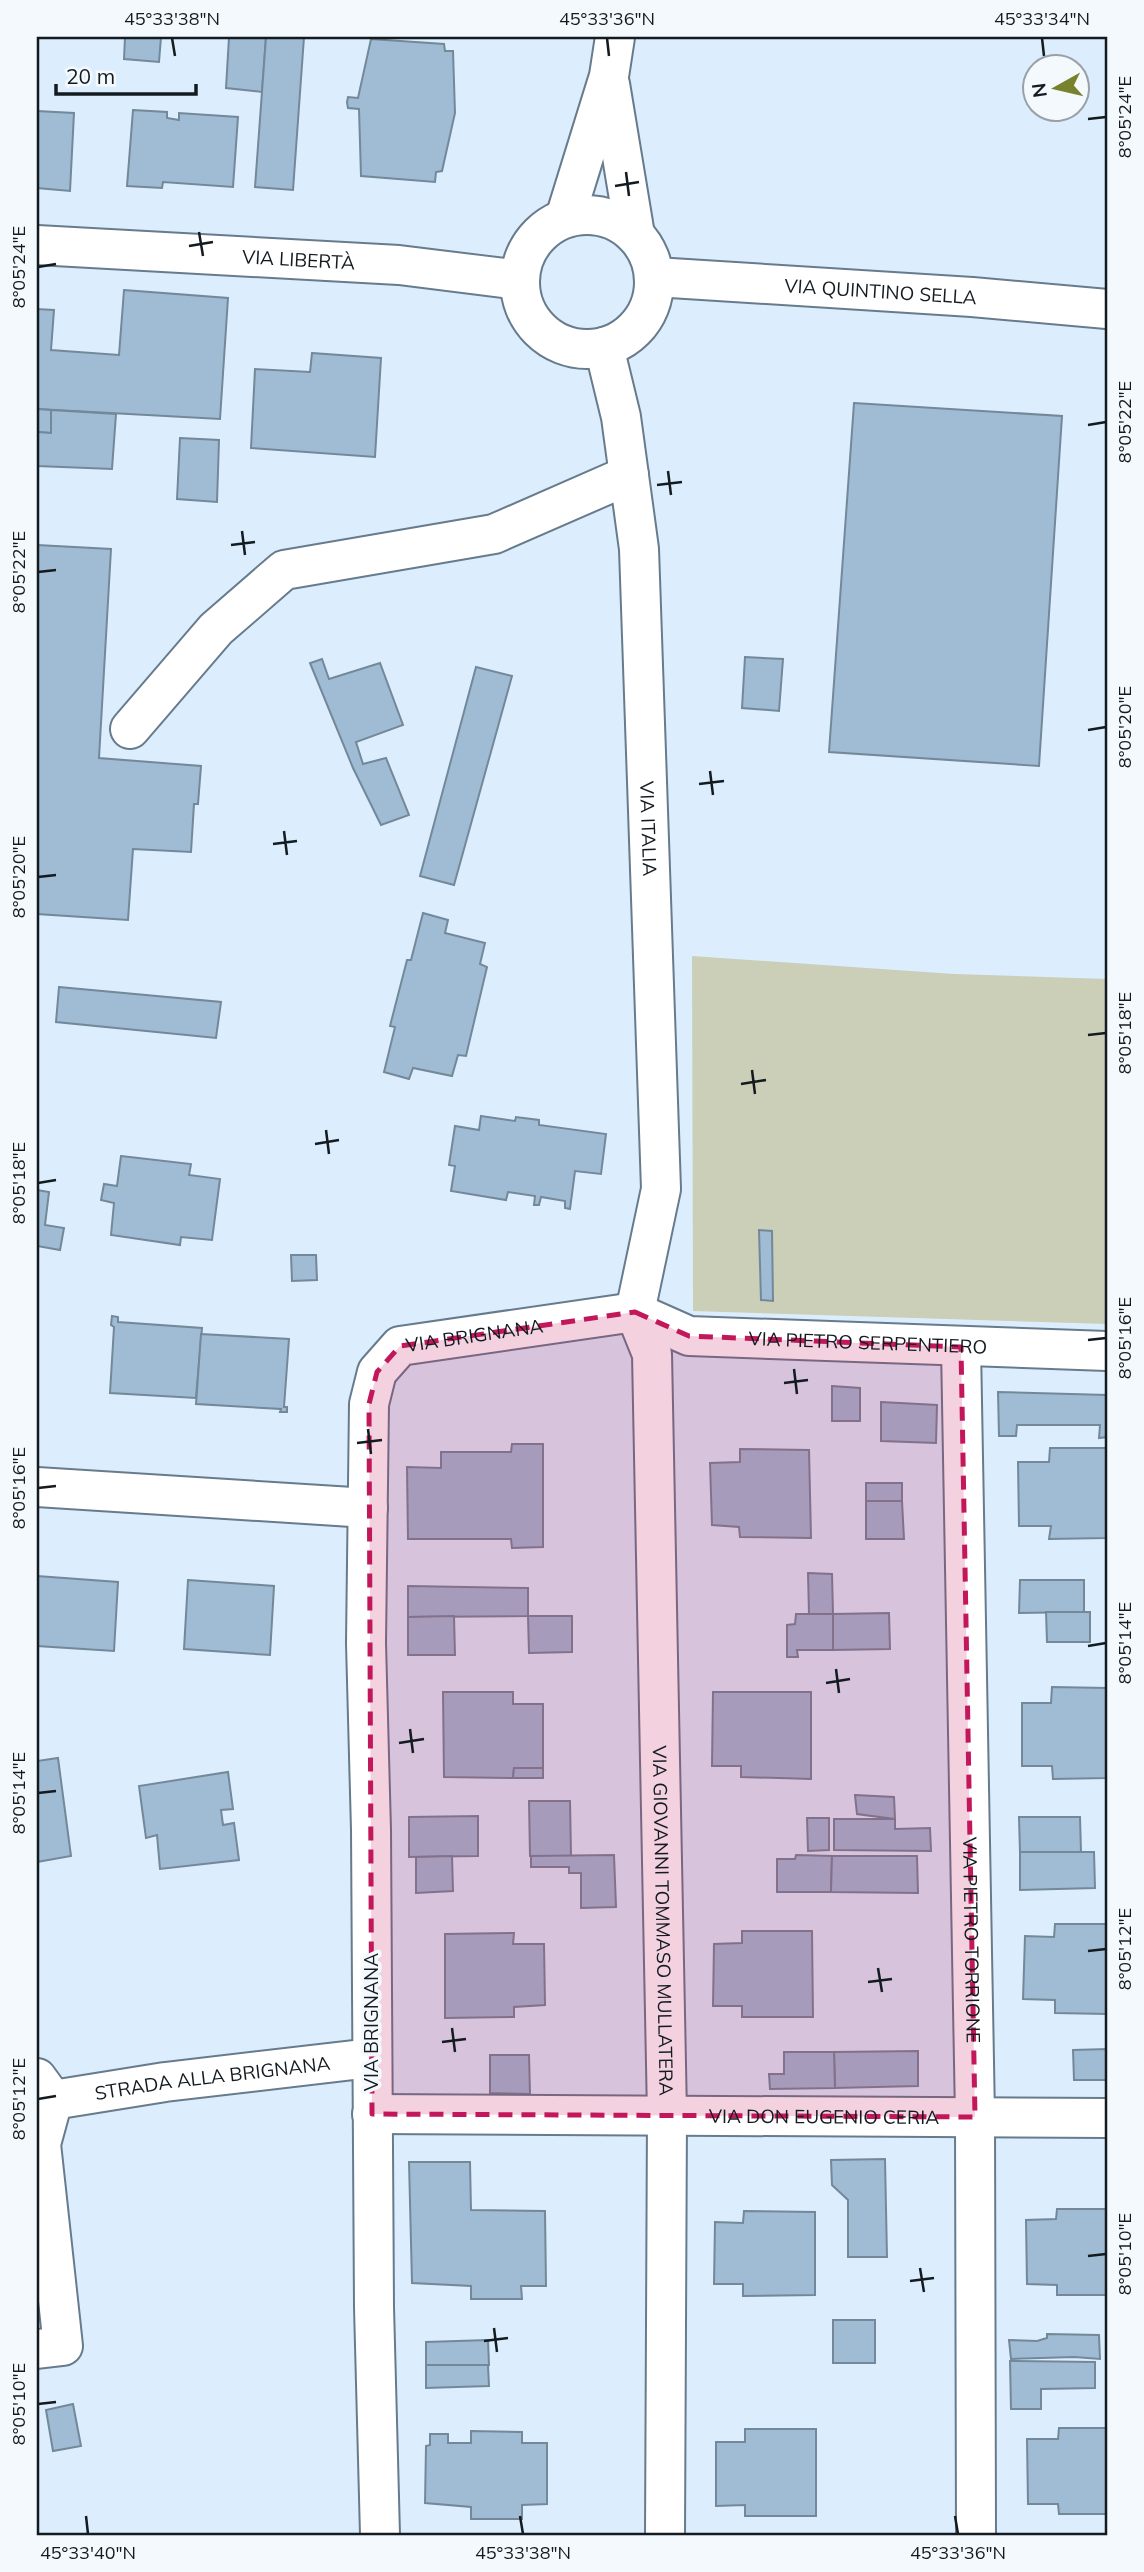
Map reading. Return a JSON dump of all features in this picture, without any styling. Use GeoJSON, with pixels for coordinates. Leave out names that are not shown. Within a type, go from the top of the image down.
{"type":"FeatureCollection","features":[{"type":"Feature","properties":{"kind":"street"},"geometry":{"type":"LineString","coordinates":[[565,218],[609,76],[615,37]]}},
{"type":"Feature","properties":{"kind":"street"},"geometry":{"type":"LineString","coordinates":[[609,76],[635,235]]}},
{"type":"Feature","properties":{"kind":"street"},"geometry":{"type":"LineString","coordinates":[[583,214],[603,216],[620,223],[635,235],[652,262],[654,277],[652,300],[642,321],[625,338],[604,347],[583,349],[563,345],[545,335],[531,319],[522,300],[520,280],[524,260],[533,242],[547,228],[565,218],[583,214]]}},
{"type":"Feature","properties":{"kind":"street","name":"VIA LIBERTÀ"},"geometry":{"type":"LineString","coordinates":[[37,244],[399,265],[520,280]]}},
{"type":"Feature","properties":{"kind":"street","name":"VIA QUINTINO SELLA"},"geometry":{"type":"LineString","coordinates":[[654,277],[972,297],[1107,309]]}},
{"type":"Feature","properties":{"kind":"street","name":"VIA ITALIA"},"geometry":{"type":"LineString","coordinates":[[604,347],[621,417],[639,550],[661,1189],[635,1312]]}},
{"type":"Feature","properties":{"kind":"street"},"geometry":{"type":"LineString","coordinates":[[130,729],[216,629],[284,570],[494,534],[629,475]]}},
{"type":"Feature","properties":{"kind":"street","name":"VIA PIETRO SERPENTIERO"},"geometry":{"type":"LineString","coordinates":[[635,1312],[689,1336],[1107,1352]]}},
{"type":"Feature","properties":{"kind":"street","name":"VIA BRIGNANA"},"geometry":{"type":"LineString","coordinates":[[380,2535],[366,1643],[369,1404],[377,1372],[400,1346],[635,1312]]}},
{"type":"Feature","properties":{"kind":"street","name":"VIA GIOVANNI TOMMASO MULLATERA"},"geometry":{"type":"LineString","coordinates":[[635,1312],[652,1354],[667,2115],[665,2535]]}},
{"type":"Feature","properties":{"kind":"street","name":"VIA PIETRO TORRIONE"},"geometry":{"type":"LineString","coordinates":[[961,1347],[975,2117],[976,2535]]}},
{"type":"Feature","properties":{"kind":"street"},"geometry":{"type":"LineString","coordinates":[[37,1487],[368,1508]]}},
{"type":"Feature","properties":{"kind":"street","name":"STRADA ALLA BRIGNANA"},"geometry":{"type":"LineString","coordinates":[[37,2349],[63,2346],[41,2144],[45,2089],[165,2082],[371,2058]]}},
{"type":"Feature","properties":{"kind":"street","name":"VIA DON EUGENIO CERIA"},"geometry":{"type":"LineString","coordinates":[[372,2114],[1107,2118]]}},
{"type":"Feature","properties":{"kind":"highlighted area"},"geometry":{"type":"Polygon","coordinates":[[[635,1312],[689,1336],[961,1347],[975,2117],[372,2114],[369,1404],[377,1372],[400,1346],[635,1312]]]}},
{"type":"Feature","properties":{"kind":"green space"},"geometry":{"type":"Polygon","coordinates":[[[692,956],[954,974],[1107,979],[1107,1324],[693,1311],[692,956]]]}},
{"type":"Feature","properties":{"kind":"building"},"geometry":{"type":"Polygon","coordinates":[[[125,37],[161,37],[159,62],[124,59],[125,37]]]}},
{"type":"Feature","properties":{"kind":"building"},"geometry":{"type":"Polygon","coordinates":[[[229,37],[266,37],[262,92],[226,88],[229,37]]]}},
{"type":"Feature","properties":{"kind":"building"},"geometry":{"type":"Polygon","coordinates":[[[266,37],[304,37],[293,190],[255,187],[266,37]]]}},
{"type":"Feature","properties":{"kind":"building"},"geometry":{"type":"Polygon","coordinates":[[[371,39],[444,44],[445,51],[453,51],[455,113],[442,171],[436,172],[435,182],[361,176],[359,109],[348,108],[347,102],[348,97],[358,98],[371,39]]]}},
{"type":"Feature","properties":{"kind":"building"},"geometry":{"type":"Polygon","coordinates":[[[133,110],[167,112],[167,118],[179,120],[179,113],[238,117],[233,187],[163,182],[162,188],[127,186],[133,110]]]}},
{"type":"Feature","properties":{"kind":"building"},"geometry":{"type":"Polygon","coordinates":[[[37,111],[74,113],[70,191],[37,188],[37,111]]]}},
{"type":"Feature","properties":{"kind":"building"},"geometry":{"type":"Polygon","coordinates":[[[124,290],[228,298],[220,419],[37,409],[37,309],[54,310],[51,350],[119,355],[124,290]]]}},
{"type":"Feature","properties":{"kind":"building"},"geometry":{"type":"Polygon","coordinates":[[[312,353],[381,358],[375,457],[251,448],[255,369],[310,372],[312,353]]]}},
{"type":"Feature","properties":{"kind":"building"},"geometry":{"type":"Polygon","coordinates":[[[854,403],[1062,416],[1039,766],[829,752],[854,403]]]}},
{"type":"Feature","properties":{"kind":"building"},"geometry":{"type":"Polygon","coordinates":[[[37,409],[51,410],[51,433],[37,432],[37,409]]]}},
{"type":"Feature","properties":{"kind":"building"},"geometry":{"type":"Polygon","coordinates":[[[51,410],[116,414],[112,469],[37,466],[37,432],[51,433],[51,410]]]}},
{"type":"Feature","properties":{"kind":"building"},"geometry":{"type":"Polygon","coordinates":[[[180,438],[219,440],[217,502],[177,499],[180,438]]]}},
{"type":"Feature","properties":{"kind":"building"},"geometry":{"type":"Polygon","coordinates":[[[37,545],[111,549],[99,758],[201,766],[198,804],[194,804],[191,852],[133,849],[128,920],[37,914],[37,545]]]}},
{"type":"Feature","properties":{"kind":"building"},"geometry":{"type":"Polygon","coordinates":[[[745,657],[783,659],[779,711],[742,708],[745,657]]]}},
{"type":"Feature","properties":{"kind":"building"},"geometry":{"type":"Polygon","coordinates":[[[322,659],[329,679],[380,663],[403,725],[356,742],[363,764],[386,758],[409,815],[381,825],[353,768],[310,663],[322,659]]]}},
{"type":"Feature","properties":{"kind":"building"},"geometry":{"type":"Polygon","coordinates":[[[476,667],[512,676],[454,885],[420,876],[476,667]]]}},
{"type":"Feature","properties":{"kind":"building"},"geometry":{"type":"Polygon","coordinates":[[[423,913],[448,920],[445,933],[485,943],[480,964],[487,967],[466,1056],[458,1055],[452,1076],[413,1068],[409,1079],[384,1072],[395,1027],[390,1026],[407,960],[411,960],[423,913]]]}},
{"type":"Feature","properties":{"kind":"building"},"geometry":{"type":"Polygon","coordinates":[[[59,987],[221,1002],[216,1038],[56,1022],[59,987]]]}},
{"type":"Feature","properties":{"kind":"building"},"geometry":{"type":"Polygon","coordinates":[[[481,1116],[515,1121],[516,1117],[539,1120],[539,1125],[606,1134],[601,1174],[575,1171],[570,1209],[565,1208],[565,1201],[541,1197],[539,1205],[534,1205],[535,1196],[508,1192],[506,1200],[451,1191],[455,1166],[449,1165],[455,1126],[479,1130],[481,1116]]]}},
{"type":"Feature","properties":{"kind":"building"},"geometry":{"type":"Polygon","coordinates":[[[121,1156],[191,1164],[189,1175],[220,1179],[212,1240],[181,1237],[180,1245],[111,1235],[114,1203],[101,1200],[104,1184],[117,1186],[121,1156]]]}},
{"type":"Feature","properties":{"kind":"building"},"geometry":{"type":"Polygon","coordinates":[[[37,1190],[49,1192],[45,1225],[64,1228],[60,1250],[37,1246],[37,1190]]]}},
{"type":"Feature","properties":{"kind":"building"},"geometry":{"type":"Polygon","coordinates":[[[759,1230],[772,1231],[773,1301],[761,1300],[759,1230]]]}},
{"type":"Feature","properties":{"kind":"building"},"geometry":{"type":"Polygon","coordinates":[[[291,1255],[316,1255],[317,1280],[292,1281],[291,1255]]]}},
{"type":"Feature","properties":{"kind":"building"},"geometry":{"type":"Polygon","coordinates":[[[112,1316],[118,1317],[118,1322],[202,1328],[196,1398],[110,1393],[114,1327],[111,1325],[112,1316]]]}},
{"type":"Feature","properties":{"kind":"building"},"geometry":{"type":"Polygon","coordinates":[[[201,1334],[289,1339],[284,1407],[287,1407],[287,1412],[280,1412],[281,1409],[196,1404],[201,1334]]]}},
{"type":"Feature","properties":{"kind":"building"},"geometry":{"type":"Polygon","coordinates":[[[832,1386],[860,1388],[860,1421],[832,1421],[832,1386]]]}},
{"type":"Feature","properties":{"kind":"building"},"geometry":{"type":"Polygon","coordinates":[[[998,1392],[1107,1395],[1107,1437],[1099,1438],[1100,1425],[1017,1425],[1016,1436],[999,1436],[998,1392]]]}},
{"type":"Feature","properties":{"kind":"building"},"geometry":{"type":"Polygon","coordinates":[[[881,1402],[937,1405],[936,1443],[881,1441],[881,1402]]]}},
{"type":"Feature","properties":{"kind":"building"},"geometry":{"type":"Polygon","coordinates":[[[512,1444],[543,1444],[543,1547],[512,1548],[511,1539],[408,1539],[407,1467],[441,1468],[441,1452],[511,1452],[512,1444]]]}},
{"type":"Feature","properties":{"kind":"building"},"geometry":{"type":"Polygon","coordinates":[[[1050,1448],[1107,1448],[1107,1538],[1049,1539],[1051,1526],[1019,1526],[1018,1462],[1049,1462],[1050,1448]]]}},
{"type":"Feature","properties":{"kind":"building"},"geometry":{"type":"Polygon","coordinates":[[[740,1449],[809,1450],[811,1538],[740,1537],[739,1527],[712,1525],[710,1463],[740,1462],[740,1449]]]}},
{"type":"Feature","properties":{"kind":"building"},"geometry":{"type":"Polygon","coordinates":[[[866,1483],[902,1483],[902,1501],[866,1501],[866,1483]]]}},
{"type":"Feature","properties":{"kind":"building"},"geometry":{"type":"Polygon","coordinates":[[[866,1501],[902,1501],[904,1539],[866,1539],[866,1501]]]}},
{"type":"Feature","properties":{"kind":"building"},"geometry":{"type":"Polygon","coordinates":[[[808,1573],[832,1574],[833,1614],[809,1614],[808,1573]]]}},
{"type":"Feature","properties":{"kind":"building"},"geometry":{"type":"Polygon","coordinates":[[[37,1576],[118,1582],[114,1651],[37,1646],[37,1576]]]}},
{"type":"Feature","properties":{"kind":"building"},"geometry":{"type":"Polygon","coordinates":[[[188,1580],[274,1586],[270,1655],[184,1649],[188,1580]]]}},
{"type":"Feature","properties":{"kind":"building"},"geometry":{"type":"Polygon","coordinates":[[[1020,1580],[1084,1580],[1084,1612],[1019,1613],[1020,1580]]]}},
{"type":"Feature","properties":{"kind":"building"},"geometry":{"type":"Polygon","coordinates":[[[408,1586],[528,1588],[528,1616],[408,1617],[408,1586]]]}},
{"type":"Feature","properties":{"kind":"building"},"geometry":{"type":"Polygon","coordinates":[[[1046,1612],[1090,1612],[1090,1642],[1047,1642],[1046,1612]]]}},
{"type":"Feature","properties":{"kind":"building"},"geometry":{"type":"Polygon","coordinates":[[[889,1613],[890,1649],[833,1650],[833,1614],[889,1613]]]}},
{"type":"Feature","properties":{"kind":"building"},"geometry":{"type":"Polygon","coordinates":[[[796,1614],[833,1614],[833,1650],[797,1650],[798,1657],[787,1657],[787,1625],[795,1624],[796,1614]]]}},
{"type":"Feature","properties":{"kind":"building"},"geometry":{"type":"Polygon","coordinates":[[[454,1616],[455,1655],[408,1655],[408,1617],[454,1616]]]}},
{"type":"Feature","properties":{"kind":"building"},"geometry":{"type":"Polygon","coordinates":[[[528,1616],[572,1616],[572,1652],[529,1653],[528,1616]]]}},
{"type":"Feature","properties":{"kind":"building"},"geometry":{"type":"Polygon","coordinates":[[[1052,1687],[1107,1688],[1107,1778],[1053,1779],[1052,1766],[1022,1766],[1022,1703],[1051,1703],[1052,1687]]]}},
{"type":"Feature","properties":{"kind":"building"},"geometry":{"type":"Polygon","coordinates":[[[443,1692],[513,1692],[513,1704],[543,1704],[543,1768],[514,1768],[513,1778],[444,1777],[443,1692]]]}},
{"type":"Feature","properties":{"kind":"building"},"geometry":{"type":"Polygon","coordinates":[[[713,1692],[811,1692],[811,1779],[741,1777],[741,1766],[712,1766],[713,1692]]]}},
{"type":"Feature","properties":{"kind":"building"},"geometry":{"type":"Polygon","coordinates":[[[58,1758],[71,1856],[37,1862],[37,1761],[58,1758]]]}},
{"type":"Feature","properties":{"kind":"building"},"geometry":{"type":"Polygon","coordinates":[[[514,1768],[543,1768],[543,1778],[513,1778],[514,1768]]]}},
{"type":"Feature","properties":{"kind":"building"},"geometry":{"type":"Polygon","coordinates":[[[228,1772],[233,1809],[221,1810],[223,1825],[234,1823],[239,1860],[160,1869],[157,1835],[146,1838],[139,1786],[228,1772]]]}},
{"type":"Feature","properties":{"kind":"building"},"geometry":{"type":"Polygon","coordinates":[[[855,1795],[894,1797],[895,1819],[857,1814],[855,1795]]]}},
{"type":"Feature","properties":{"kind":"building"},"geometry":{"type":"Polygon","coordinates":[[[529,1801],[570,1801],[571,1856],[530,1856],[529,1801]]]}},
{"type":"Feature","properties":{"kind":"building"},"geometry":{"type":"Polygon","coordinates":[[[478,1816],[478,1856],[409,1857],[409,1817],[478,1816]]]}},
{"type":"Feature","properties":{"kind":"building"},"geometry":{"type":"Polygon","coordinates":[[[1019,1817],[1080,1817],[1081,1852],[1020,1852],[1019,1817]]]}},
{"type":"Feature","properties":{"kind":"building"},"geometry":{"type":"Polygon","coordinates":[[[807,1818],[829,1818],[829,1850],[808,1851],[807,1818]]]}},
{"type":"Feature","properties":{"kind":"building"},"geometry":{"type":"Polygon","coordinates":[[[834,1819],[895,1819],[895,1829],[930,1828],[931,1851],[834,1850],[834,1819]]]}},
{"type":"Feature","properties":{"kind":"building"},"geometry":{"type":"Polygon","coordinates":[[[1020,1852],[1094,1852],[1095,1888],[1020,1890],[1020,1852]]]}},
{"type":"Feature","properties":{"kind":"building"},"geometry":{"type":"Polygon","coordinates":[[[614,1855],[616,1907],[581,1908],[581,1873],[569,1873],[569,1867],[531,1867],[531,1856],[614,1855]]]}},
{"type":"Feature","properties":{"kind":"building"},"geometry":{"type":"Polygon","coordinates":[[[796,1855],[832,1856],[831,1892],[777,1892],[777,1859],[795,1859],[796,1855]]]}},
{"type":"Feature","properties":{"kind":"building"},"geometry":{"type":"Polygon","coordinates":[[[452,1856],[453,1891],[416,1893],[416,1857],[452,1856]]]}},
{"type":"Feature","properties":{"kind":"building"},"geometry":{"type":"Polygon","coordinates":[[[832,1856],[917,1856],[918,1893],[831,1892],[832,1856]]]}},
{"type":"Feature","properties":{"kind":"building"},"geometry":{"type":"Polygon","coordinates":[[[1055,1924],[1107,1924],[1107,2014],[1055,2013],[1055,2000],[1023,1999],[1025,1936],[1054,1937],[1055,1924]]]}},
{"type":"Feature","properties":{"kind":"building"},"geometry":{"type":"Polygon","coordinates":[[[742,1931],[812,1931],[813,2017],[742,2017],[742,2006],[713,2006],[714,1944],[742,1943],[742,1931]]]}},
{"type":"Feature","properties":{"kind":"building"},"geometry":{"type":"Polygon","coordinates":[[[514,1933],[513,1944],[544,1944],[545,2005],[514,2007],[514,2017],[445,2018],[445,1934],[514,1933]]]}},
{"type":"Feature","properties":{"kind":"building"},"geometry":{"type":"Polygon","coordinates":[[[1107,2049],[1107,2080],[1074,2080],[1073,2050],[1107,2049]]]}},
{"type":"Feature","properties":{"kind":"building"},"geometry":{"type":"Polygon","coordinates":[[[918,2051],[918,2086],[835,2088],[834,2052],[918,2051]]]}},
{"type":"Feature","properties":{"kind":"building"},"geometry":{"type":"Polygon","coordinates":[[[784,2052],[834,2052],[835,2088],[770,2089],[769,2074],[784,2074],[784,2052]]]}},
{"type":"Feature","properties":{"kind":"building"},"geometry":{"type":"Polygon","coordinates":[[[490,2055],[529,2055],[530,2094],[490,2093],[490,2055]]]}},
{"type":"Feature","properties":{"kind":"building"},"geometry":{"type":"Polygon","coordinates":[[[885,2159],[887,2257],[848,2257],[848,2200],[832,2185],[831,2160],[885,2159]]]}},
{"type":"Feature","properties":{"kind":"building"},"geometry":{"type":"Polygon","coordinates":[[[409,2162],[470,2162],[471,2210],[545,2211],[546,2286],[521,2286],[522,2299],[471,2299],[471,2286],[412,2283],[409,2162]]]}},
{"type":"Feature","properties":{"kind":"building"},"geometry":{"type":"Polygon","coordinates":[[[1057,2209],[1107,2209],[1107,2295],[1057,2295],[1057,2285],[1027,2284],[1026,2220],[1056,2219],[1057,2209]]]}},
{"type":"Feature","properties":{"kind":"building"},"geometry":{"type":"Polygon","coordinates":[[[744,2211],[815,2212],[815,2295],[743,2296],[743,2284],[714,2284],[715,2222],[743,2223],[744,2211]]]}},
{"type":"Feature","properties":{"kind":"building"},"geometry":{"type":"Polygon","coordinates":[[[833,2320],[875,2320],[875,2363],[833,2363],[833,2320]]]}},
{"type":"Feature","properties":{"kind":"building"},"geometry":{"type":"Polygon","coordinates":[[[1047,2334],[1099,2335],[1100,2359],[1011,2359],[1009,2340],[1037,2341],[1047,2338],[1047,2334]]]}},
{"type":"Feature","properties":{"kind":"building"},"geometry":{"type":"Polygon","coordinates":[[[488,2340],[489,2365],[426,2365],[426,2342],[488,2340]]]}},
{"type":"Feature","properties":{"kind":"building"},"geometry":{"type":"Polygon","coordinates":[[[1010,2361],[1095,2362],[1095,2388],[1041,2389],[1041,2409],[1011,2409],[1010,2361]]]}},
{"type":"Feature","properties":{"kind":"building"},"geometry":{"type":"Polygon","coordinates":[[[426,2365],[488,2365],[489,2386],[426,2388],[426,2365]]]}},
{"type":"Feature","properties":{"kind":"building"},"geometry":{"type":"Polygon","coordinates":[[[73,2404],[81,2446],[53,2451],[46,2410],[73,2404]]]}},
{"type":"Feature","properties":{"kind":"building"},"geometry":{"type":"Polygon","coordinates":[[[1059,2428],[1107,2428],[1107,2514],[1059,2514],[1058,2504],[1028,2504],[1027,2439],[1058,2439],[1059,2428]]]}},
{"type":"Feature","properties":{"kind":"building"},"geometry":{"type":"Polygon","coordinates":[[[745,2429],[816,2429],[816,2516],[745,2516],[745,2505],[716,2506],[716,2442],[745,2442],[745,2429]]]}},
{"type":"Feature","properties":{"kind":"building"},"geometry":{"type":"Polygon","coordinates":[[[471,2431],[522,2432],[522,2443],[547,2443],[547,2504],[522,2505],[522,2519],[471,2519],[471,2507],[425,2503],[426,2446],[430,2445],[430,2434],[448,2434],[448,2443],[471,2443],[471,2431]]]}}]}
